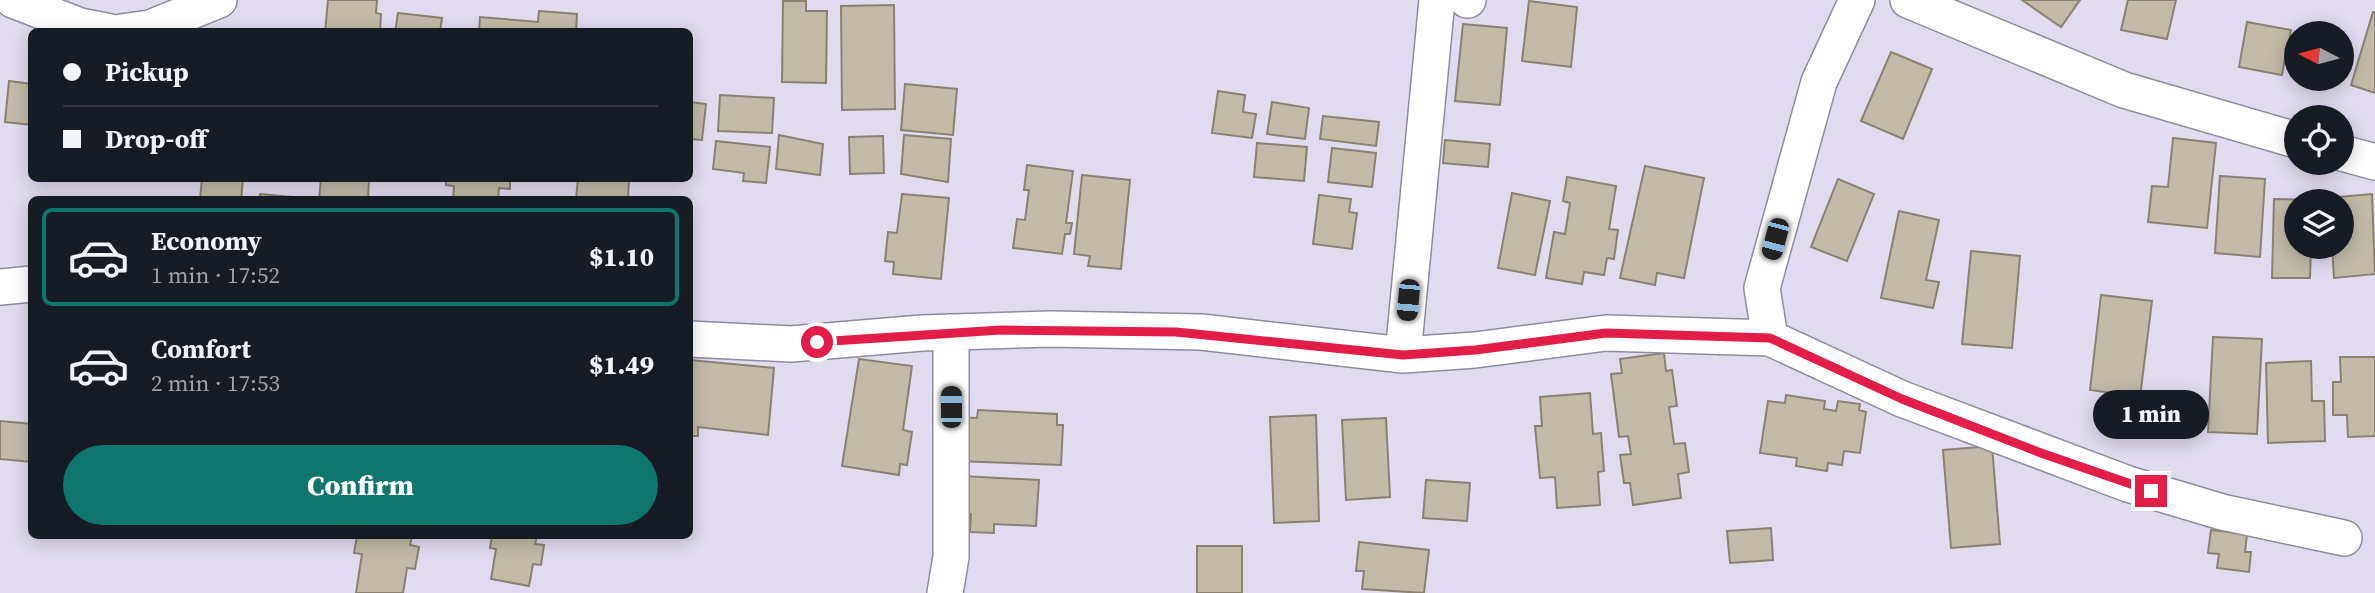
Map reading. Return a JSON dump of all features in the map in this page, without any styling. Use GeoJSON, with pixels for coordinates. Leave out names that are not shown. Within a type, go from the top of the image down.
{"type":"FeatureCollection","features":[{"type":"Feature","properties":{"kind":"street"},"geometry":{"type":"LineString","coordinates":[[13,0],[90,28]]}},
{"type":"Feature","properties":{"kind":"street"},"geometry":{"type":"LineString","coordinates":[[150,28],[219,0]]}},
{"type":"Feature","properties":{"kind":"street"},"geometry":{"type":"LineString","coordinates":[[1403,355],[1437,0]]}},
{"type":"Feature","properties":{"kind":"street"},"geometry":{"type":"LineString","coordinates":[[1770,338],[1762,288],[1819,82],[1857,0]]}},
{"type":"Feature","properties":{"kind":"street"},"geometry":{"type":"LineString","coordinates":[[1908,0],[2124,90],[2284,137]]}},
{"type":"Feature","properties":{"kind":"street"},"geometry":{"type":"LineString","coordinates":[[2354,156],[2375,162]]}},
{"type":"Feature","properties":{"kind":"street"},"geometry":{"type":"LineString","coordinates":[[0,287],[28,284]]}},
{"type":"Feature","properties":{"kind":"street"},"geometry":{"type":"LineString","coordinates":[[693,339],[791,344],[951,332],[1051,329],[1202,332],[1403,355],[1475,350],[1606,333],[1770,338],[1902,399],[2128,484],[2222,512],[2344,538]]}},
{"type":"Feature","properties":{"kind":"street"},"geometry":{"type":"LineString","coordinates":[[946,593],[951,557],[951,332]]}},
{"type":"Feature","properties":{"kind":"building"},"geometry":{"type":"Polygon","coordinates":[[[328,0],[377,0],[376,13],[381,14],[380,28],[325,28],[328,0]]]}},
{"type":"Feature","properties":{"kind":"building"},"geometry":{"type":"Polygon","coordinates":[[[2022,0],[2080,0],[2061,27],[2022,0]]]}},
{"type":"Feature","properties":{"kind":"building"},"geometry":{"type":"Polygon","coordinates":[[[2128,0],[2176,0],[2167,39],[2121,30],[2128,0]]]}},
{"type":"Feature","properties":{"kind":"building"},"geometry":{"type":"Polygon","coordinates":[[[783,1],[806,1],[806,11],[827,11],[826,83],[782,82],[783,1]]]}},
{"type":"Feature","properties":{"kind":"building"},"geometry":{"type":"Polygon","coordinates":[[[1529,1],[1577,7],[1571,67],[1522,61],[1529,1]]]}},
{"type":"Feature","properties":{"kind":"building"},"geometry":{"type":"Polygon","coordinates":[[[894,5],[895,109],[842,110],[841,6],[894,5]]]}},
{"type":"Feature","properties":{"kind":"building"},"geometry":{"type":"Polygon","coordinates":[[[539,11],[577,14],[576,28],[479,28],[480,17],[538,22],[539,11]]]}},
{"type":"Feature","properties":{"kind":"building"},"geometry":{"type":"Polygon","coordinates":[[[2375,12],[2375,93],[2354,86],[2354,75],[2375,12]]]}},
{"type":"Feature","properties":{"kind":"building"},"geometry":{"type":"Polygon","coordinates":[[[398,13],[442,18],[441,28],[396,28],[398,13]]]}},
{"type":"Feature","properties":{"kind":"building"},"geometry":{"type":"Polygon","coordinates":[[[2247,22],[2284,29],[2282,75],[2239,67],[2247,22]]]}},
{"type":"Feature","properties":{"kind":"building"},"geometry":{"type":"Polygon","coordinates":[[[1463,24],[1507,28],[1500,105],[1455,101],[1463,24]]]}},
{"type":"Feature","properties":{"kind":"building"},"geometry":{"type":"Polygon","coordinates":[[[1891,52],[1932,69],[1903,139],[1861,121],[1891,52]]]}},
{"type":"Feature","properties":{"kind":"building"},"geometry":{"type":"Polygon","coordinates":[[[9,81],[28,83],[28,125],[5,122],[9,81]]]}},
{"type":"Feature","properties":{"kind":"building"},"geometry":{"type":"Polygon","coordinates":[[[905,84],[957,89],[953,135],[901,130],[905,84]]]}},
{"type":"Feature","properties":{"kind":"building"},"geometry":{"type":"Polygon","coordinates":[[[1218,91],[1245,95],[1243,112],[1256,114],[1252,138],[1212,133],[1218,91]]]}},
{"type":"Feature","properties":{"kind":"building"},"geometry":{"type":"Polygon","coordinates":[[[720,95],[774,98],[772,133],[718,131],[720,95]]]}},
{"type":"Feature","properties":{"kind":"building"},"geometry":{"type":"Polygon","coordinates":[[[693,102],[706,104],[702,140],[693,139],[693,102]]]}},
{"type":"Feature","properties":{"kind":"building"},"geometry":{"type":"Polygon","coordinates":[[[1272,102],[1309,108],[1305,139],[1267,134],[1272,102]]]}},
{"type":"Feature","properties":{"kind":"building"},"geometry":{"type":"Polygon","coordinates":[[[1323,116],[1379,122],[1376,146],[1320,139],[1323,116]]]}},
{"type":"Feature","properties":{"kind":"building"},"geometry":{"type":"Polygon","coordinates":[[[779,135],[823,144],[820,175],[776,169],[779,135]]]}},
{"type":"Feature","properties":{"kind":"building"},"geometry":{"type":"Polygon","coordinates":[[[904,135],[951,139],[948,182],[901,174],[904,135]]]}},
{"type":"Feature","properties":{"kind":"building"},"geometry":{"type":"Polygon","coordinates":[[[883,136],[884,173],[850,174],[849,137],[883,136]]]}},
{"type":"Feature","properties":{"kind":"building"},"geometry":{"type":"Polygon","coordinates":[[[2173,138],[2216,143],[2207,228],[2148,222],[2152,186],[2168,187],[2173,138]]]}},
{"type":"Feature","properties":{"kind":"building"},"geometry":{"type":"Polygon","coordinates":[[[1445,140],[1490,144],[1488,167],[1443,163],[1445,140]]]}},
{"type":"Feature","properties":{"kind":"building"},"geometry":{"type":"Polygon","coordinates":[[[716,141],[770,147],[766,183],[743,181],[744,173],[713,169],[716,141]]]}},
{"type":"Feature","properties":{"kind":"building"},"geometry":{"type":"Polygon","coordinates":[[[1257,143],[1307,147],[1304,181],[1254,177],[1257,143]]]}},
{"type":"Feature","properties":{"kind":"building"},"geometry":{"type":"Polygon","coordinates":[[[1332,148],[1376,153],[1372,187],[1328,182],[1332,148]]]}},
{"type":"Feature","properties":{"kind":"building"},"geometry":{"type":"Polygon","coordinates":[[[1027,165],[1073,171],[1066,223],[1072,223],[1070,234],[1065,234],[1062,254],[1013,248],[1017,219],[1025,220],[1029,190],[1024,190],[1027,165]]]}},
{"type":"Feature","properties":{"kind":"building"},"geometry":{"type":"Polygon","coordinates":[[[1645,166],[1704,178],[1684,278],[1657,273],[1655,285],[1620,278],[1645,166]]]}},
{"type":"Feature","properties":{"kind":"building"},"geometry":{"type":"Polygon","coordinates":[[[1082,175],[1130,180],[1121,269],[1088,266],[1090,256],[1074,254],[1082,175]]]}},
{"type":"Feature","properties":{"kind":"building"},"geometry":{"type":"Polygon","coordinates":[[[2220,176],[2265,179],[2260,257],[2215,253],[2220,176]]]}},
{"type":"Feature","properties":{"kind":"building"},"geometry":{"type":"Polygon","coordinates":[[[1567,177],[1616,186],[1609,229],[1618,230],[1614,259],[1607,258],[1604,275],[1584,272],[1582,284],[1546,278],[1554,232],[1565,234],[1570,203],[1563,201],[1567,177]]]}},
{"type":"Feature","properties":{"kind":"building"},"geometry":{"type":"Polygon","coordinates":[[[1838,179],[1874,194],[1847,261],[1811,247],[1838,179]]]}},
{"type":"Feature","properties":{"kind":"building"},"geometry":{"type":"Polygon","coordinates":[[[202,182],[243,182],[241,196],[200,196],[202,182]]]}},
{"type":"Feature","properties":{"kind":"building"},"geometry":{"type":"Polygon","coordinates":[[[321,182],[369,182],[368,196],[319,196],[321,182]]]}},
{"type":"Feature","properties":{"kind":"building"},"geometry":{"type":"Polygon","coordinates":[[[446,182],[510,182],[510,189],[499,188],[498,196],[453,196],[454,186],[446,185],[446,182]]]}},
{"type":"Feature","properties":{"kind":"building"},"geometry":{"type":"Polygon","coordinates":[[[578,182],[629,182],[628,196],[576,196],[578,182]]]}},
{"type":"Feature","properties":{"kind":"building"},"geometry":{"type":"Polygon","coordinates":[[[1512,193],[1550,201],[1535,275],[1498,268],[1512,193]]]}},
{"type":"Feature","properties":{"kind":"building"},"geometry":{"type":"Polygon","coordinates":[[[902,194],[949,198],[941,279],[893,274],[894,262],[885,261],[888,232],[897,233],[902,194]]]}},
{"type":"Feature","properties":{"kind":"building"},"geometry":{"type":"Polygon","coordinates":[[[2372,194],[2375,274],[2334,278],[2333,259],[2354,259],[2354,196],[2372,194]]]}},
{"type":"Feature","properties":{"kind":"building"},"geometry":{"type":"Polygon","coordinates":[[[1319,195],[1351,199],[1349,212],[1357,213],[1352,249],[1313,244],[1319,195]]]}},
{"type":"Feature","properties":{"kind":"building"},"geometry":{"type":"Polygon","coordinates":[[[2274,199],[2284,199],[2284,259],[2311,259],[2310,278],[2272,278],[2274,199]]]}},
{"type":"Feature","properties":{"kind":"building"},"geometry":{"type":"Polygon","coordinates":[[[1899,211],[1939,220],[1926,280],[1939,282],[1933,308],[1881,298],[1899,211]]]}},
{"type":"Feature","properties":{"kind":"building"},"geometry":{"type":"Polygon","coordinates":[[[1971,251],[2020,256],[2012,348],[1962,344],[1971,251]]]}},
{"type":"Feature","properties":{"kind":"building"},"geometry":{"type":"Polygon","coordinates":[[[2101,295],[2152,301],[2140,397],[2090,390],[2101,295]]]}},
{"type":"Feature","properties":{"kind":"building"},"geometry":{"type":"Polygon","coordinates":[[[2213,337],[2262,339],[2257,434],[2208,432],[2213,337]]]}},
{"type":"Feature","properties":{"kind":"building"},"geometry":{"type":"Polygon","coordinates":[[[1664,353],[1666,371],[1672,370],[1677,406],[1669,407],[1674,444],[1685,443],[1689,472],[1678,474],[1681,498],[1633,505],[1630,483],[1624,483],[1620,455],[1631,454],[1628,436],[1619,437],[1611,374],[1622,373],[1620,359],[1664,353]]]}},
{"type":"Feature","properties":{"kind":"building"},"geometry":{"type":"Polygon","coordinates":[[[2340,357],[2375,357],[2375,436],[2348,437],[2347,415],[2333,415],[2333,382],[2341,382],[2340,357]]]}},
{"type":"Feature","properties":{"kind":"building"},"geometry":{"type":"Polygon","coordinates":[[[859,359],[912,366],[903,430],[912,432],[907,465],[900,464],[899,475],[842,466],[859,359]]]}},
{"type":"Feature","properties":{"kind":"building"},"geometry":{"type":"Polygon","coordinates":[[[693,360],[774,368],[768,435],[698,427],[698,436],[693,436],[693,360]]]}},
{"type":"Feature","properties":{"kind":"building"},"geometry":{"type":"Polygon","coordinates":[[[2311,361],[2312,401],[2324,401],[2325,441],[2268,443],[2266,363],[2311,361]]]}},
{"type":"Feature","properties":{"kind":"building"},"geometry":{"type":"Polygon","coordinates":[[[1590,393],[1593,434],[1601,433],[1604,471],[1598,472],[1600,505],[1557,508],[1555,477],[1540,478],[1535,426],[1542,426],[1540,397],[1590,393]]]}},
{"type":"Feature","properties":{"kind":"building"},"geometry":{"type":"Polygon","coordinates":[[[1786,395],[1825,401],[1824,409],[1836,411],[1838,401],[1860,404],[1859,410],[1866,412],[1860,453],[1844,451],[1842,465],[1828,463],[1827,471],[1796,466],[1797,458],[1760,453],[1768,401],[1785,403],[1786,395]]]}},
{"type":"Feature","properties":{"kind":"building"},"geometry":{"type":"Polygon","coordinates":[[[978,410],[1057,414],[1057,425],[1063,425],[1061,465],[956,461],[958,417],[977,418],[978,410]]]}},
{"type":"Feature","properties":{"kind":"building"},"geometry":{"type":"Polygon","coordinates":[[[1316,415],[1319,521],[1274,523],[1270,417],[1316,415]]]}},
{"type":"Feature","properties":{"kind":"building"},"geometry":{"type":"Polygon","coordinates":[[[1386,418],[1390,497],[1346,500],[1342,420],[1386,418]]]}},
{"type":"Feature","properties":{"kind":"building"},"geometry":{"type":"Polygon","coordinates":[[[0,421],[28,424],[28,462],[0,459],[0,421]]]}},
{"type":"Feature","properties":{"kind":"building"},"geometry":{"type":"Polygon","coordinates":[[[1992,446],[2000,544],[1951,548],[1943,450],[1992,446]]]}},
{"type":"Feature","properties":{"kind":"building"},"geometry":{"type":"Polygon","coordinates":[[[962,476],[1039,480],[1036,526],[994,524],[994,533],[970,532],[971,514],[960,513],[962,476]]]}},
{"type":"Feature","properties":{"kind":"building"},"geometry":{"type":"Polygon","coordinates":[[[1426,480],[1470,483],[1467,521],[1423,518],[1426,480]]]}},
{"type":"Feature","properties":{"kind":"building"},"geometry":{"type":"Polygon","coordinates":[[[1771,528],[1773,560],[1730,563],[1727,531],[1771,528]]]}},
{"type":"Feature","properties":{"kind":"building"},"geometry":{"type":"Polygon","coordinates":[[[2211,530],[2247,534],[2245,552],[2251,552],[2249,572],[2217,568],[2219,554],[2208,553],[2211,530]]]}},
{"type":"Feature","properties":{"kind":"building"},"geometry":{"type":"Polygon","coordinates":[[[356,539],[411,539],[410,545],[419,547],[415,569],[407,568],[403,593],[356,593],[362,554],[354,553],[356,539]]]}},
{"type":"Feature","properties":{"kind":"building"},"geometry":{"type":"Polygon","coordinates":[[[492,539],[536,539],[535,544],[544,545],[541,565],[533,564],[529,586],[491,579],[496,549],[490,548],[492,539]]]}},
{"type":"Feature","properties":{"kind":"building"},"geometry":{"type":"Polygon","coordinates":[[[1359,542],[1429,550],[1424,593],[1362,589],[1364,571],[1356,571],[1359,542]]]}},
{"type":"Feature","properties":{"kind":"building"},"geometry":{"type":"Polygon","coordinates":[[[1197,546],[1242,546],[1242,593],[1197,593],[1197,546]]]}},
{"type":"Feature","properties":{"kind":"route"},"geometry":{"type":"LineString","coordinates":[[817,342],[922,333],[1001,330],[1202,332],[1403,355],[1475,350],[1606,333],[1770,338],[1902,399],[2041,453],[2151,491]]}}]}
